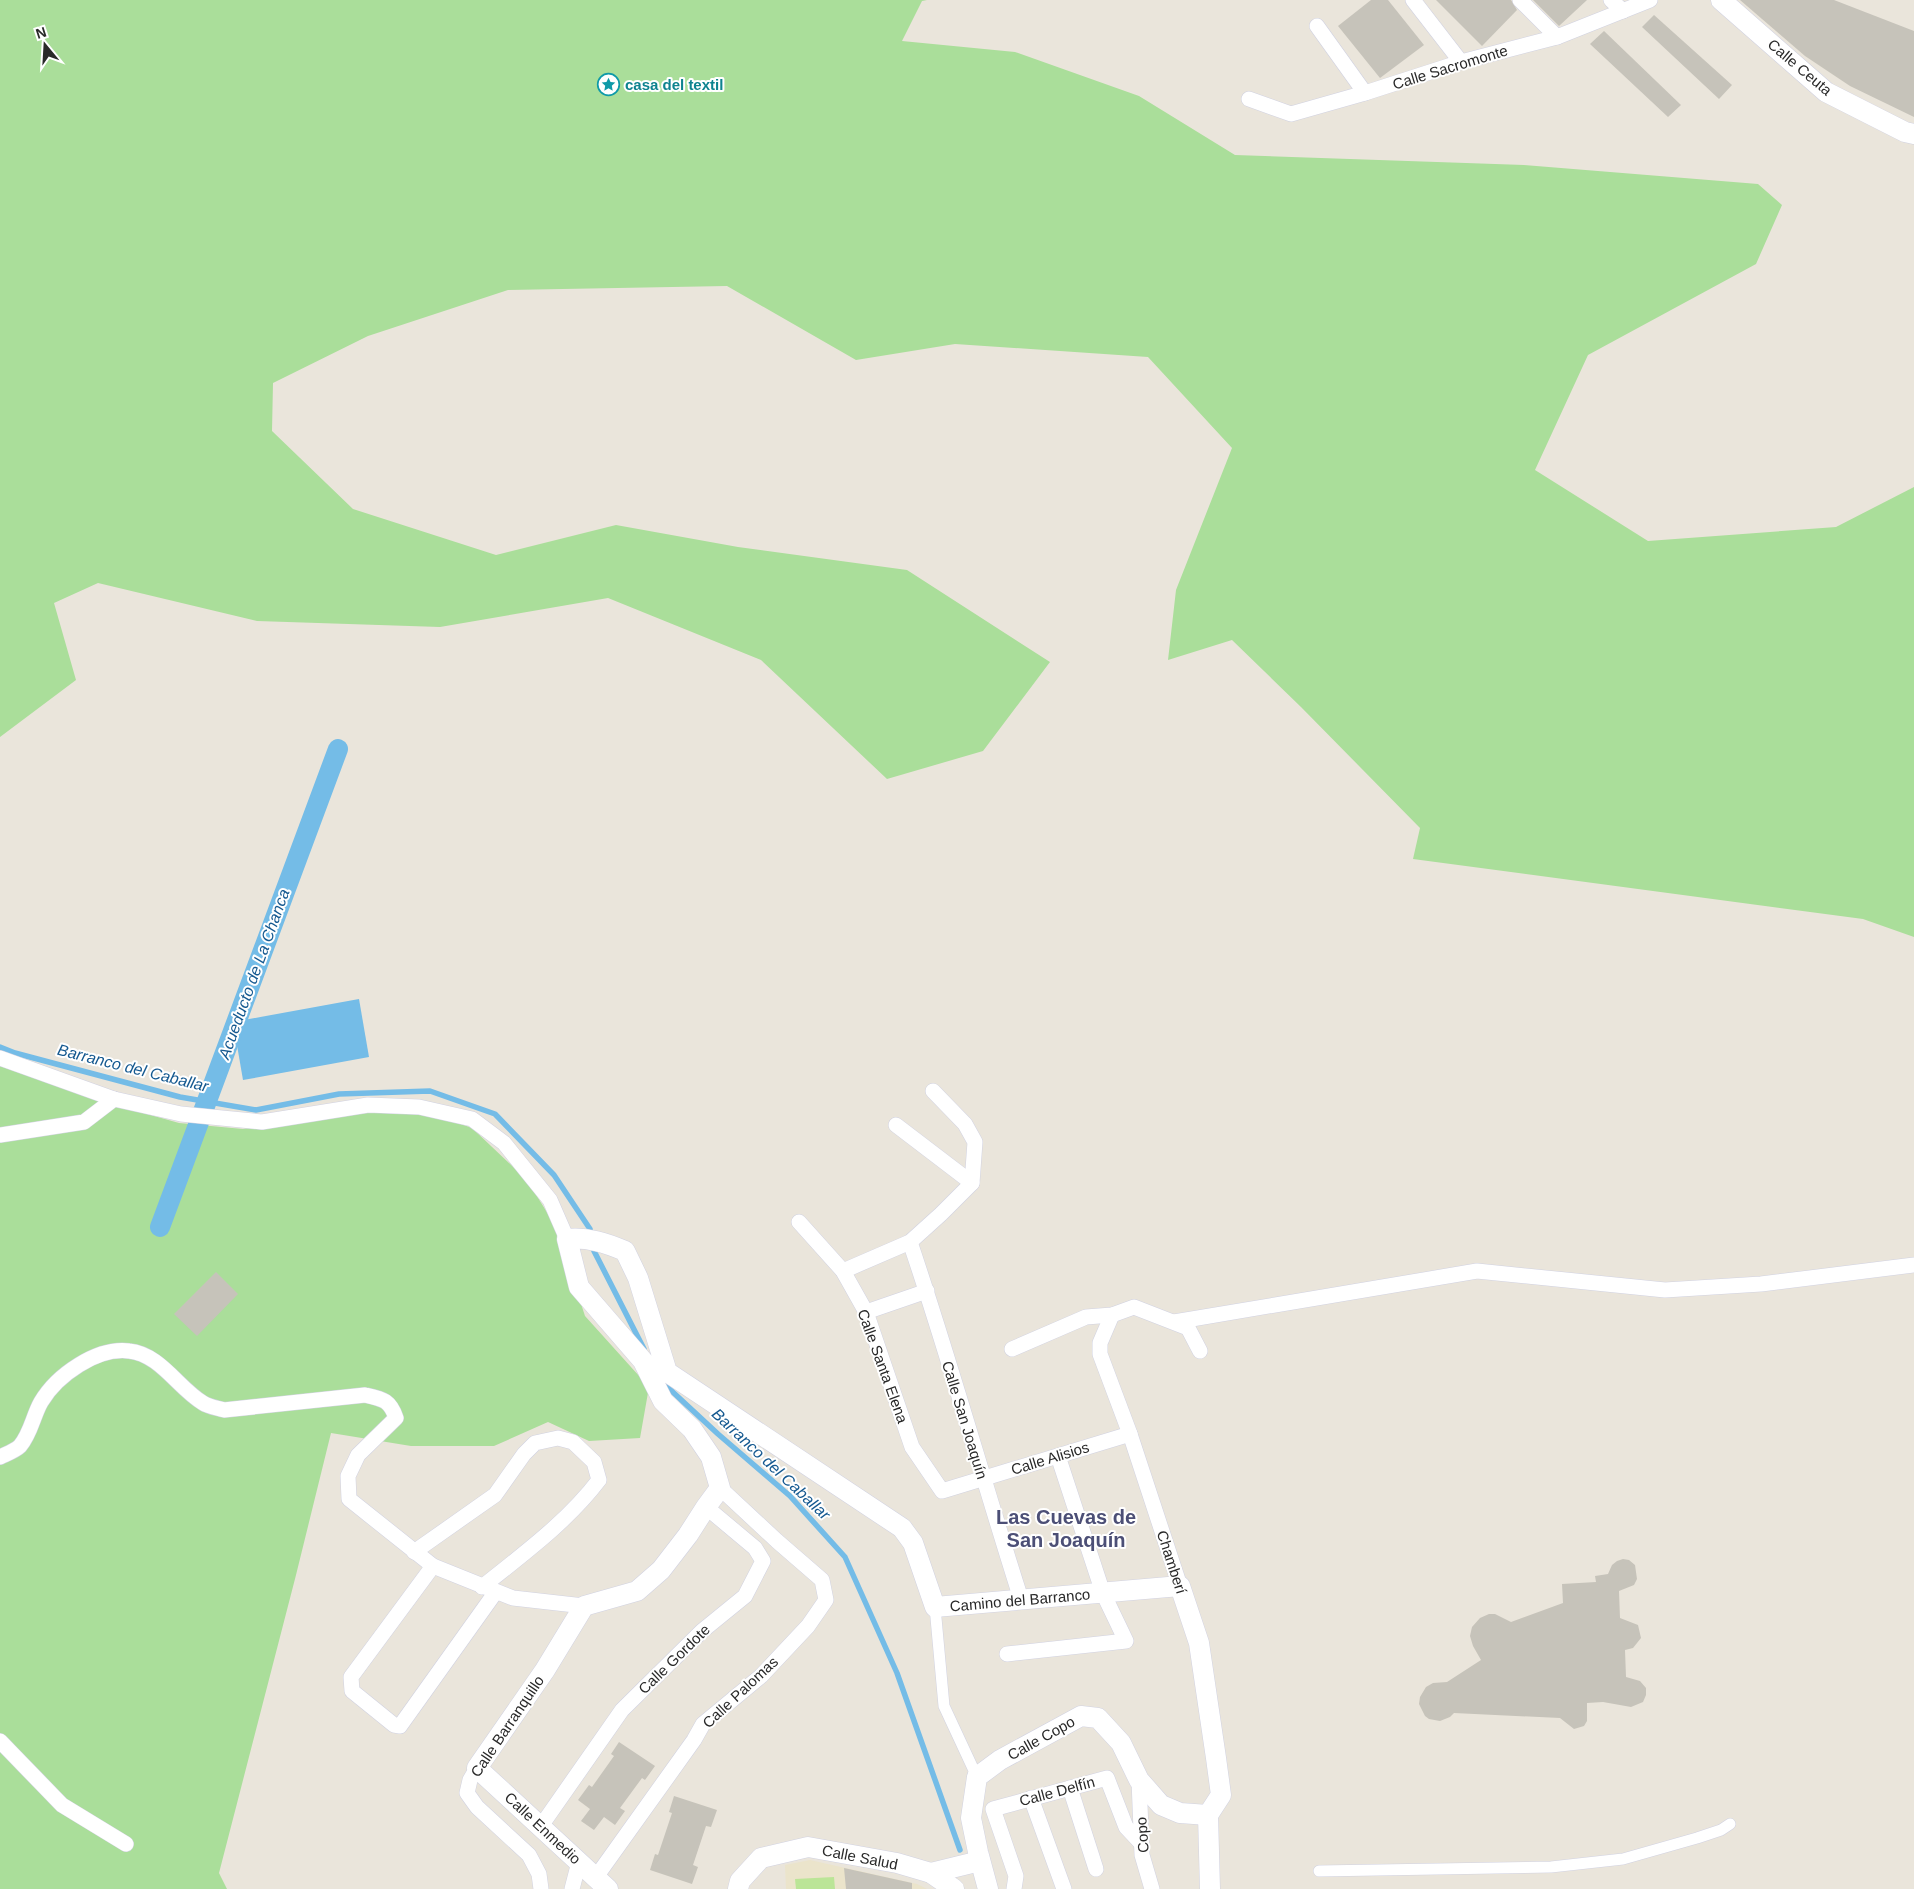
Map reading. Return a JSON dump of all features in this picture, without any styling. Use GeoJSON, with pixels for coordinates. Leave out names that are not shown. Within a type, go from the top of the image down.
{"type":"FeatureCollection","features":[{"type":"Feature","properties":{"kind":"street"},"geometry":{"type":"LineString","coordinates":[[1413,0],[1461,62]]}},
{"type":"Feature","properties":{"kind":"street"},"geometry":{"type":"LineString","coordinates":[[1520,0],[1557,37]]}},
{"type":"Feature","properties":{"kind":"street"},"geometry":{"type":"LineString","coordinates":[[1611,0],[1623,11]]}},
{"type":"Feature","properties":{"kind":"street","name":"Calle Sacromonte"},"geometry":{"type":"LineString","coordinates":[[1249,99],[1291,114],[1365,93],[1461,62],[1557,37],[1650,0]]}},
{"type":"Feature","properties":{"kind":"street","name":"Calle Ceuta"},"geometry":{"type":"LineString","coordinates":[[1721,0],[1826,92],[1905,132],[1914,134]]}},
{"type":"Feature","properties":{"kind":"street"},"geometry":{"type":"LineString","coordinates":[[1317,26],[1365,93]]}},
{"type":"Feature","properties":{"kind":"street"},"geometry":{"type":"LineString","coordinates":[[0,1058],[114,1098],[181,1114],[262,1122],[368,1105],[419,1107],[472,1119],[504,1143],[550,1200],[574,1238],[579,1286],[643,1361],[663,1402],[692,1429],[710,1457],[720,1488],[688,1536],[661,1570],[637,1591],[584,1606],[512,1598],[433,1566],[349,1499],[348,1476],[358,1455],[396,1418],[393,1408],[384,1399],[365,1395],[224,1410],[204,1404],[150,1358],[129,1351],[105,1353],[76,1366],[54,1385],[41,1402],[31,1427],[19,1447],[0,1457]]}},
{"type":"Feature","properties":{"kind":"street"},"geometry":{"type":"LineString","coordinates":[[843,1271],[910,1242],[972,1183],[975,1142],[965,1124],[932,1091]]}},
{"type":"Feature","properties":{"kind":"street"},"geometry":{"type":"LineString","coordinates":[[0,1135],[84,1122],[114,1098]]}},
{"type":"Feature","properties":{"kind":"street"},"geometry":{"type":"LineString","coordinates":[[896,1125],[972,1183]]}},
{"type":"Feature","properties":{"kind":"street","name":"Calle Santa Elena"},"geometry":{"type":"LineString","coordinates":[[799,1222],[843,1271],[866,1312],[912,1448],[942,1491]]}},
{"type":"Feature","properties":{"kind":"street","name":"Camino del Barranco"},"geometry":{"type":"LineString","coordinates":[[574,1238],[607,1244],[625,1251],[638,1278],[667,1372],[902,1528],[913,1543],[935,1607],[1180,1586]]}},
{"type":"Feature","properties":{"kind":"street","name":"Calle San Joaquín"},"geometry":{"type":"LineString","coordinates":[[910,1242],[1021,1599]]}},
{"type":"Feature","properties":{"kind":"street"},"geometry":{"type":"LineString","coordinates":[[1174,1322],[1477,1271],[1665,1290],[1761,1284],[1914,1265]]}},
{"type":"Feature","properties":{"kind":"street"},"geometry":{"type":"LineString","coordinates":[[866,1312],[926,1291]]}},
{"type":"Feature","properties":{"kind":"street"},"geometry":{"type":"LineString","coordinates":[[1012,1349],[1086,1317],[1112,1315],[1134,1307],[1188,1328],[1200,1351]]}},
{"type":"Feature","properties":{"kind":"street","name":"Chamberí"},"geometry":{"type":"LineString","coordinates":[[1112,1315],[1100,1343],[1100,1354],[1130,1434],[1200,1643],[1220,1795],[1208,1815]]}},
{"type":"Feature","properties":{"kind":"street","name":"Calle Alisios"},"geometry":{"type":"LineString","coordinates":[[942,1491],[1130,1434]]}},
{"type":"Feature","properties":{"kind":"street"},"geometry":{"type":"LineString","coordinates":[[414,1552],[495,1495],[524,1454],[535,1443],[558,1438],[573,1442],[594,1462],[600,1480],[590,1494],[489,1590],[400,1726],[394,1725],[352,1691],[351,1677],[433,1566]]}},
{"type":"Feature","properties":{"kind":"street"},"geometry":{"type":"LineString","coordinates":[[1007,1654],[1126,1641],[1102,1593],[1058,1456]]}},
{"type":"Feature","properties":{"kind":"street","name":"Calle Palomas"},"geometry":{"type":"LineString","coordinates":[[602,1883],[703,1724],[761,1676],[808,1626],[826,1600],[822,1580],[720,1488]]}},
{"type":"Feature","properties":{"kind":"street","name":"Calle Gordote"},"geometry":{"type":"LineString","coordinates":[[541,1826],[622,1710],[702,1631],[745,1596],[759,1570],[763,1561],[754,1548],[706,1507]]}},
{"type":"Feature","properties":{"kind":"street","name":"Calle Barranquillo"},"geometry":{"type":"LineString","coordinates":[[541,1889],[538,1874],[529,1855],[476,1808],[467,1793],[470,1780],[545,1670],[584,1606]]}},
{"type":"Feature","properties":{"kind":"street"},"geometry":{"type":"LineString","coordinates":[[935,1607],[944,1706],[977,1777],[971,1818],[988,1889]]}},
{"type":"Feature","properties":{"kind":"street","name":"Calle Copo"},"geometry":{"type":"LineString","coordinates":[[977,1777],[1000,1760],[1081,1716],[1098,1718],[1121,1743],[1139,1780],[1161,1805],[1180,1813],[1208,1815]]}},
{"type":"Feature","properties":{"kind":"street"},"geometry":{"type":"LineString","coordinates":[[0,1741],[62,1805],[126,1844]]}},
{"type":"Feature","properties":{"kind":"street","name":"Calle Enmedio"},"geometry":{"type":"LineString","coordinates":[[478,1768],[602,1883]]}},
{"type":"Feature","properties":{"kind":"street","name":"Calle Delfín"},"geometry":{"type":"LineString","coordinates":[[1014,1889],[1016,1876],[993,1809],[1107,1778],[1126,1827],[1141,1843]]}},
{"type":"Feature","properties":{"kind":"street","name":"Copo"},"geometry":{"type":"LineString","coordinates":[[1139,1780],[1142,1855],[1152,1889]]}},
{"type":"Feature","properties":{"kind":"street"},"geometry":{"type":"LineString","coordinates":[[1070,1788],[1096,1869]]}},
{"type":"Feature","properties":{"kind":"street"},"geometry":{"type":"LineString","coordinates":[[1031,1798],[1064,1889]]}},
{"type":"Feature","properties":{"kind":"street"},"geometry":{"type":"LineString","coordinates":[[1208,1815],[1210,1889]]}},
{"type":"Feature","properties":{"kind":"street"},"geometry":{"type":"LineString","coordinates":[[1319,1871],[1560,1866],[1623,1859],[1697,1838],[1721,1830],[1730,1824]]}},
{"type":"Feature","properties":{"kind":"street","name":"Calle Salud"},"geometry":{"type":"LineString","coordinates":[[738,1889],[740,1881],[760,1858],[808,1847],[897,1863],[931,1873],[954,1889]]}},
{"type":"Feature","properties":{"kind":"street"},"geometry":{"type":"LineString","coordinates":[[931,1873],[980,1860]]}},
{"type":"Feature","properties":{"kind":"street"},"geometry":{"type":"LineString","coordinates":[[572,1889],[579,1862]]}},
{"type":"Feature","properties":{"kind":"shaded area"},"geometry":{"type":"Polygon","coordinates":[[[810,1860],[917,1884],[927,1889],[786,1889],[785,1865],[810,1860]]]}},
{"type":"Feature","properties":{"kind":"green space"},"geometry":{"type":"Polygon","coordinates":[[[0,0],[927,0],[922,1],[902,41],[1015,52],[1139,96],[1235,155],[1524,165],[1758,184],[1782,205],[1756,264],[1588,355],[1535,470],[1648,541],[1836,527],[1914,487],[1914,937],[1863,919],[1413,859],[1420,828],[1232,640],[1168,660],[1176,590],[1232,448],[1148,357],[955,344],[856,360],[727,286],[508,290],[368,336],[273,383],[272,431],[353,509],[496,555],[616,525],[738,547],[907,570],[1050,662],[983,751],[887,779],[761,660],[608,598],[440,627],[257,621],[98,583],[54,603],[76,680],[0,737],[0,0]]]}},
{"type":"Feature","properties":{"kind":"green space"},"geometry":{"type":"Polygon","coordinates":[[[0,1066],[94,1099],[179,1123],[243,1129],[346,1114],[391,1112],[436,1115],[472,1128],[527,1180],[556,1227],[585,1316],[649,1387],[640,1438],[589,1441],[548,1422],[494,1446],[411,1446],[331,1433],[219,1873],[227,1889],[0,1889],[0,1066]]]}},
{"type":"Feature","properties":{"kind":"green space"},"geometry":{"type":"Polygon","coordinates":[[[834,1877],[835,1889],[796,1889],[795,1879],[834,1877]]]}},
{"type":"Feature","properties":{"kind":"water"},"geometry":{"type":"Polygon","coordinates":[[[359,999],[369,1057],[243,1080],[233,1022],[359,999]]]}},
{"type":"Feature","properties":{"kind":"building"},"geometry":{"type":"Polygon","coordinates":[[[1371,0],[1388,0],[1424,45],[1380,78],[1338,26],[1371,0]]]}},
{"type":"Feature","properties":{"kind":"building"},"geometry":{"type":"Polygon","coordinates":[[[1436,0],[1511,0],[1517,10],[1482,46],[1436,0]]]}},
{"type":"Feature","properties":{"kind":"building"},"geometry":{"type":"Polygon","coordinates":[[[1533,0],[1587,0],[1559,26],[1533,0]]]}},
{"type":"Feature","properties":{"kind":"building"},"geometry":{"type":"Polygon","coordinates":[[[1740,0],[1834,0],[1914,31],[1914,117],[1850,86],[1805,56],[1740,0]]]}},
{"type":"Feature","properties":{"kind":"building"},"geometry":{"type":"Polygon","coordinates":[[[1654,15],[1732,85],[1719,99],[1642,27],[1654,15]]]}},
{"type":"Feature","properties":{"kind":"building"},"geometry":{"type":"Polygon","coordinates":[[[1604,31],[1681,105],[1668,117],[1590,44],[1604,31]]]}},
{"type":"Feature","properties":{"kind":"building"},"geometry":{"type":"Polygon","coordinates":[[[216,1272],[238,1294],[197,1336],[174,1314],[216,1272]]]}},
{"type":"Feature","properties":{"kind":"building"},"geometry":{"type":"Polygon","coordinates":[[[1623,1559],[1629,1560],[1635,1565],[1637,1579],[1634,1585],[1619,1591],[1620,1618],[1638,1625],[1641,1638],[1633,1648],[1625,1650],[1626,1677],[1640,1681],[1646,1688],[1643,1702],[1631,1707],[1603,1702],[1587,1703],[1587,1721],[1584,1726],[1574,1729],[1560,1718],[1454,1713],[1440,1721],[1429,1719],[1425,1716],[1419,1704],[1420,1697],[1426,1687],[1433,1683],[1447,1682],[1481,1660],[1470,1636],[1472,1627],[1480,1618],[1489,1614],[1495,1614],[1511,1622],[1563,1603],[1562,1584],[1596,1582],[1595,1576],[1608,1574],[1612,1565],[1623,1559]]]}},
{"type":"Feature","properties":{"kind":"building"},"geometry":{"type":"Polygon","coordinates":[[[619,1742],[655,1766],[645,1780],[642,1778],[620,1808],[625,1811],[615,1825],[604,1817],[594,1830],[581,1821],[590,1809],[578,1800],[589,1785],[592,1787],[614,1756],[611,1754],[619,1742]]]}},
{"type":"Feature","properties":{"kind":"building"},"geometry":{"type":"Polygon","coordinates":[[[674,1796],[717,1810],[711,1827],[706,1826],[693,1865],[698,1867],[692,1884],[650,1870],[655,1854],[658,1855],[672,1813],[669,1812],[674,1796]]]}},
{"type":"Feature","properties":{"kind":"building"},"geometry":{"type":"Polygon","coordinates":[[[844,1868],[912,1883],[912,1889],[846,1889],[844,1868]]]}},
{"type":"Feature","properties":{"kind":"waterway","name":"Acueducto de La Chanca"},"geometry":{"type":"LineString","coordinates":[[160,1227],[338,749]]}},
{"type":"Feature","properties":{"kind":"waterway","name":"Barranco del Caballar"},"geometry":{"type":"LineString","coordinates":[[0,1047],[15,1053],[180,1097],[256,1110],[339,1094],[430,1091],[495,1114],[554,1175],[590,1229]]}},
{"type":"Feature","properties":{"kind":"waterway","name":"Barranco del Caballar"},"geometry":{"type":"LineString","coordinates":[[594,1251],[644,1349]]}},
{"type":"Feature","properties":{"kind":"waterway","name":"Barranco del Caballar"},"geometry":{"type":"LineString","coordinates":[[663,1383],[718,1434],[790,1496],[845,1557],[897,1673],[960,1850]]}},
{"type":"Feature","properties":{"kind":"place","name":"casa del textil"},"geometry":{"type":"Point","coordinates":[609,84]}},
{"type":"Feature","properties":{"kind":"district","name":"Las Cuevas de San Joaquín"},"geometry":{"type":"Point","coordinates":[1066,1528]}}]}
